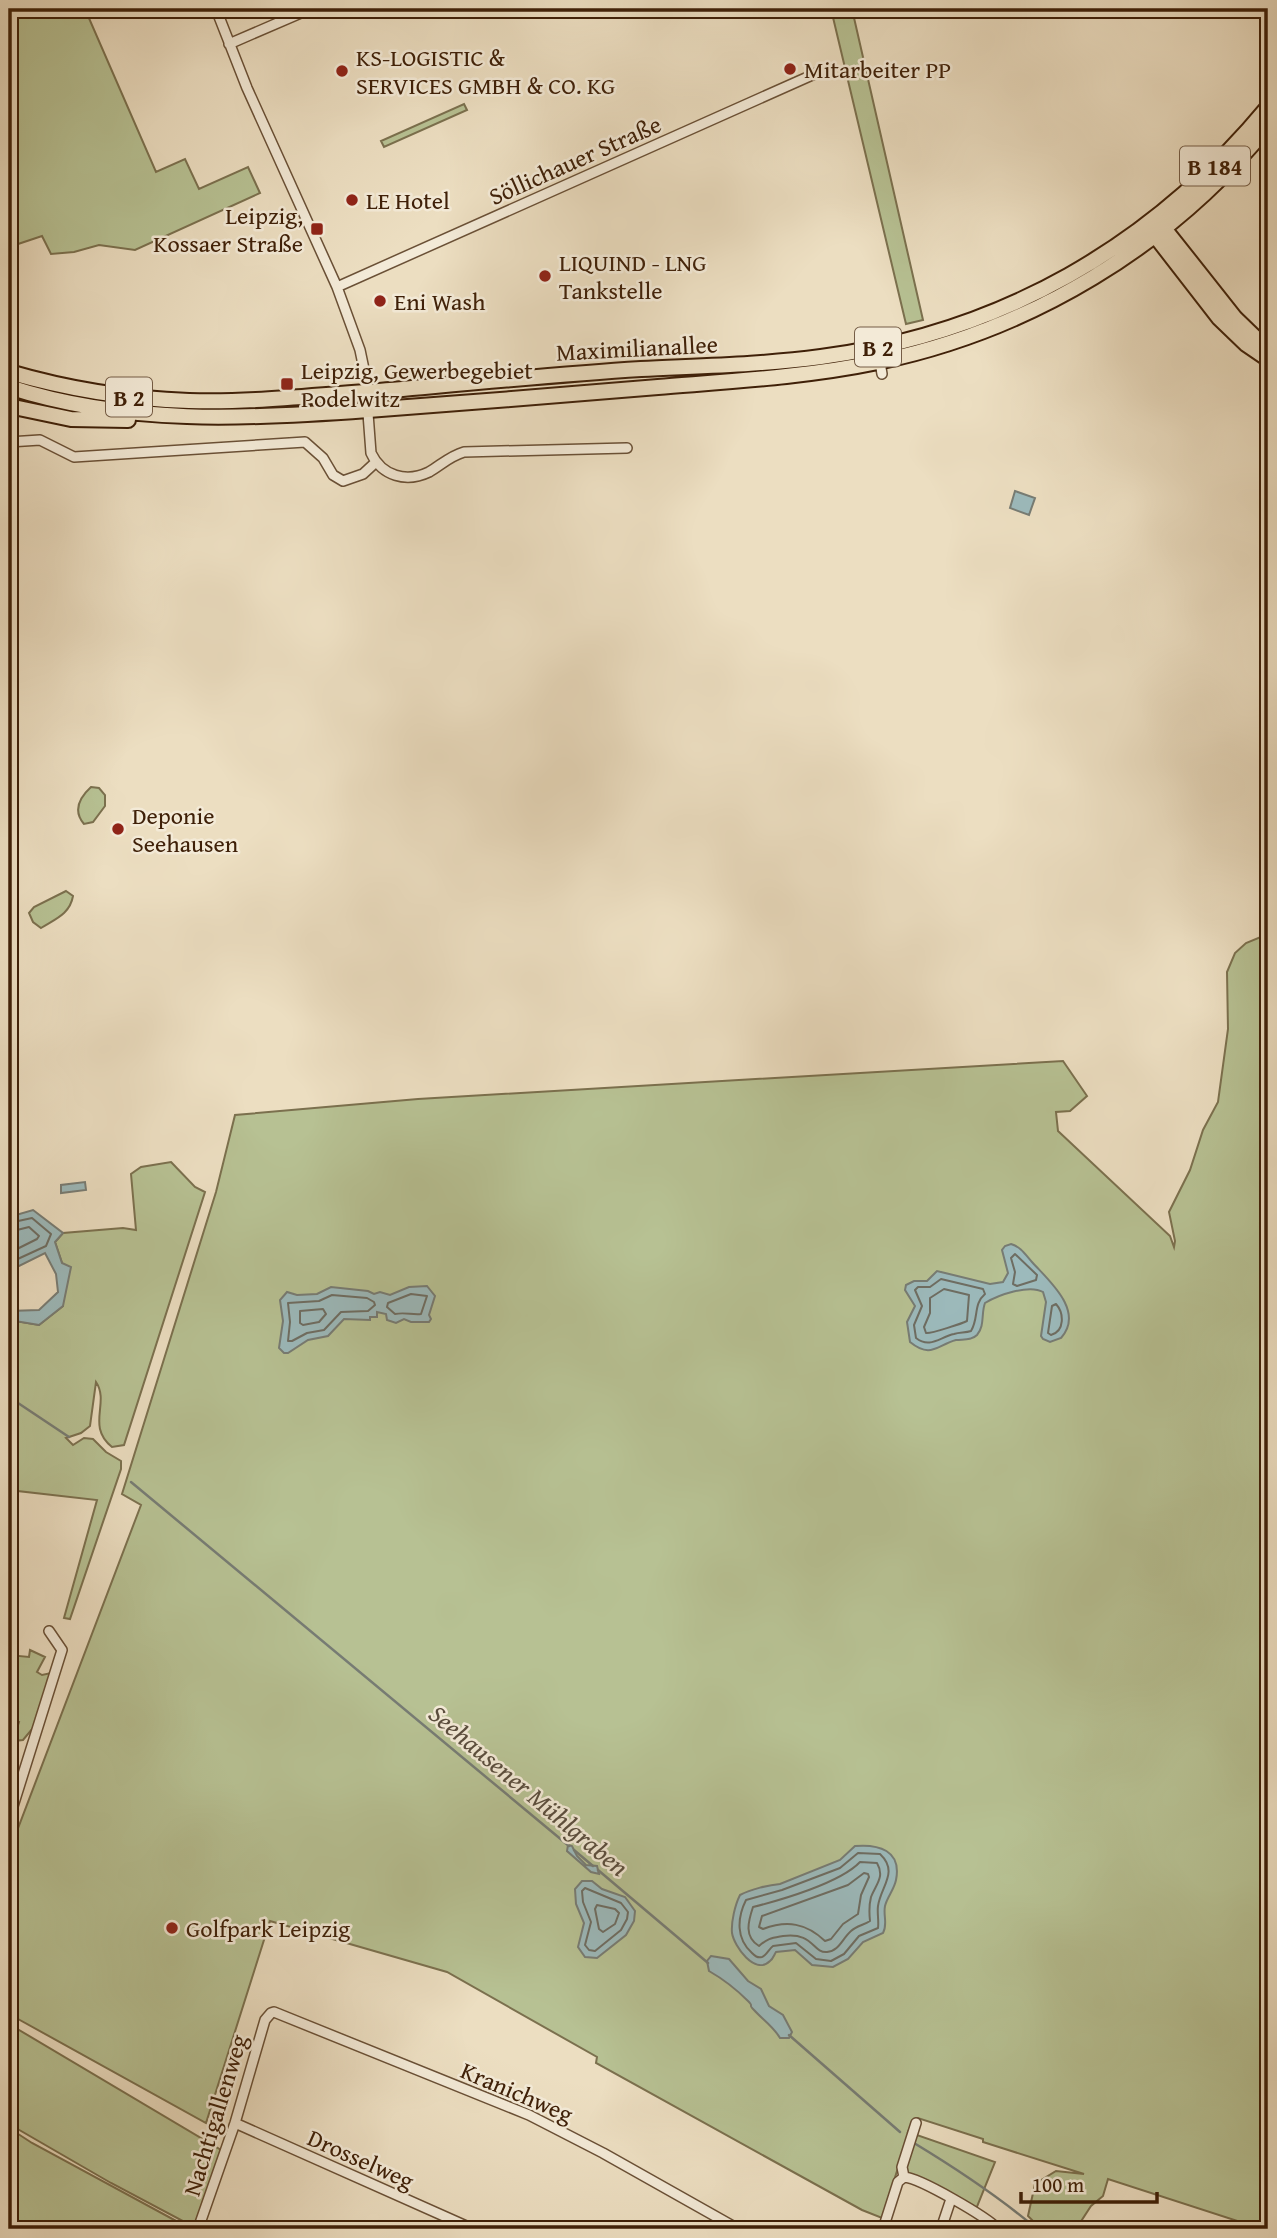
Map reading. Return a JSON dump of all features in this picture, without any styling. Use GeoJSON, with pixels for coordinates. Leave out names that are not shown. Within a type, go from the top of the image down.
{"type":"FeatureCollection","features":[{"type":"Feature","properties":{"kind":"main road","name":"B 184"},"geometry":{"type":"LineString","coordinates":[[1156,227],[1268,107]]}},
{"type":"Feature","properties":{"kind":"main road","name":"Maximilianallee"},"geometry":{"type":"LineString","coordinates":[[9,387],[74,404],[146,414],[246,418],[881,368],[1021,316],[1090,281],[1219,180],[1268,126]]}},
{"type":"Feature","properties":{"kind":"main road","name":"Maximilianallee"},"geometry":{"type":"LineString","coordinates":[[9,372],[89,391],[189,401],[248,400],[791,361],[877,347],[947,329],[1024,299],[1156,227]]}},
{"type":"Feature","properties":{"kind":"main road"},"geometry":{"type":"LineString","coordinates":[[1156,227],[1235,318],[1268,351]]}},
{"type":"Feature","properties":{"kind":"main road"},"geometry":{"type":"LineString","coordinates":[[1156,227],[1226,325],[1246,344],[1268,359]]}},
{"type":"Feature","properties":{"kind":"main road"},"geometry":{"type":"LineString","coordinates":[[9,363],[25,377]]}},
{"type":"Feature","properties":{"kind":"main road"},"geometry":{"type":"LineString","coordinates":[[9,405],[71,419],[131,420],[146,414]]}},
{"type":"Feature","properties":{"kind":"street"},"geometry":{"type":"LineString","coordinates":[[216,9],[337,287],[360,350],[372,453],[376,462],[394,476],[410,477],[426,473],[464,452],[626,448]]}},
{"type":"Feature","properties":{"kind":"street"},"geometry":{"type":"LineString","coordinates":[[229,44],[310,9]]}},
{"type":"Feature","properties":{"kind":"street","name":"Söllichauer Straße"},"geometry":{"type":"LineString","coordinates":[[337,287],[828,68]]}},
{"type":"Feature","properties":{"kind":"street"},"geometry":{"type":"LineString","coordinates":[[9,442],[40,440],[74,457],[305,442],[323,458],[332,475],[343,481],[363,474],[376,462]]}},
{"type":"Feature","properties":{"kind":"street"},"geometry":{"type":"LineString","coordinates":[[9,1819],[62,1650],[49,1631]]}},
{"type":"Feature","properties":{"kind":"street","name":"Nachtigallenweg"},"geometry":{"type":"LineString","coordinates":[[200,2229],[262,2029],[271,2013]]}},
{"type":"Feature","properties":{"kind":"street","name":"Kranichweg"},"geometry":{"type":"LineString","coordinates":[[271,2013],[284,2014],[536,2118],[738,2229]]}},
{"type":"Feature","properties":{"kind":"street","name":"Drosselweg"},"geometry":{"type":"LineString","coordinates":[[234,2123],[473,2229]]}},
{"type":"Feature","properties":{"kind":"street"},"geometry":{"type":"LineString","coordinates":[[904,2177],[902,2167],[916,2123]]}},
{"type":"Feature","properties":{"kind":"street"},"geometry":{"type":"LineString","coordinates":[[883,2229],[898,2182],[904,2177],[912,2178],[951,2199],[998,2229]]}},
{"type":"Feature","properties":{"kind":"street"},"geometry":{"type":"LineString","coordinates":[[941,2229],[951,2199]]}},
{"type":"Feature","properties":{"kind":"green space"},"geometry":{"type":"Polygon","coordinates":[[[9,9],[85,9],[156,172],[185,159],[199,189],[248,167],[260,193],[135,250],[99,245],[74,252],[51,254],[42,236],[9,247],[9,9]]]}},
{"type":"Feature","properties":{"kind":"green space"},"geometry":{"type":"Polygon","coordinates":[[[831,9],[852,9],[923,320],[906,324],[831,9]]]}},
{"type":"Feature","properties":{"kind":"green space"},"geometry":{"type":"Polygon","coordinates":[[[464,104],[467,110],[384,147],[381,141],[464,104]]]}},
{"type":"Feature","properties":{"kind":"green space"},"geometry":{"type":"Polygon","coordinates":[[[91,787],[99,788],[105,795],[105,806],[93,822],[84,824],[78,809],[83,796],[91,787]]]}},
{"type":"Feature","properties":{"kind":"green space"},"geometry":{"type":"Polygon","coordinates":[[[66,891],[73,896],[65,912],[41,928],[33,922],[29,913],[34,907],[66,891]]]}},
{"type":"Feature","properties":{"kind":"green space","name":"Golfpark Leipzig"},"geometry":{"type":"Polygon","coordinates":[[[1268,934],[1268,2219],[1265,2218],[1262,2229],[1108,2179],[1103,2196],[1091,2206],[1076,2229],[1041,2229],[1028,2216],[1035,2184],[1056,2171],[1084,2174],[918,2118],[908,2132],[995,2162],[976,2209],[898,2168],[882,2218],[862,2210],[596,2063],[597,2057],[447,1972],[270,1921],[206,2123],[9,2014],[9,1852],[141,1505],[122,1494],[216,1192],[235,1115],[418,1099],[1063,1061],[1087,1096],[1070,1111],[1056,1112],[1058,1131],[1170,1236],[1174,1247],[1169,1212],[1190,1170],[1203,1130],[1218,1102],[1228,1029],[1227,972],[1235,953],[1246,943],[1268,934]]]}},
{"type":"Feature","properties":{"kind":"green space"},"geometry":{"type":"Polygon","coordinates":[[[171,1162],[195,1187],[205,1192],[124,1445],[112,1447],[100,1431],[101,1398],[96,1382],[90,1426],[81,1433],[66,1438],[73,1445],[84,1438],[93,1439],[106,1452],[121,1461],[121,1469],[70,1619],[64,1618],[97,1500],[9,1490],[9,1320],[39,1325],[63,1306],[62,1263],[55,1242],[63,1233],[123,1228],[136,1230],[131,1174],[141,1167],[171,1162]]]}},
{"type":"Feature","properties":{"kind":"green space"},"geometry":{"type":"Polygon","coordinates":[[[30,1650],[45,1657],[37,1672],[42,1675],[51,1673],[33,1728],[23,1740],[13,1741],[19,1722],[9,1719],[9,1655],[29,1657],[30,1650]]]}},
{"type":"Feature","properties":{"kind":"green space"},"geometry":{"type":"Polygon","coordinates":[[[10,1751],[15,1753],[19,1771],[13,1790],[9,1792],[10,1751]]]}},
{"type":"Feature","properties":{"kind":"green space"},"geometry":{"type":"Polygon","coordinates":[[[9,2024],[221,2150],[194,2227],[9,2124],[9,2024]]]}},
{"type":"Feature","properties":{"kind":"green space"},"geometry":{"type":"Polygon","coordinates":[[[9,2128],[32,2143],[191,2229],[9,2229],[9,2128]]]}},
{"type":"Feature","properties":{"kind":"water"},"geometry":{"type":"Polygon","coordinates":[[[1015,491],[1035,498],[1029,515],[1010,508],[1015,491]]]}},
{"type":"Feature","properties":{"kind":"water"},"geometry":{"type":"Polygon","coordinates":[[[85,1182],[86,1190],[61,1193],[61,1185],[85,1182]]]}},
{"type":"Feature","properties":{"kind":"water"},"geometry":{"type":"Polygon","coordinates":[[[33,1210],[63,1233],[55,1242],[62,1263],[71,1267],[63,1306],[39,1325],[9,1320],[9,1311],[39,1310],[58,1292],[56,1274],[45,1253],[9,1271],[9,1217],[33,1210]]]}},
{"type":"Feature","properties":{"kind":"water"},"geometry":{"type":"Polygon","coordinates":[[[1011,1244],[1023,1251],[1062,1297],[1069,1317],[1061,1338],[1050,1342],[1041,1336],[1046,1302],[1043,1292],[1030,1289],[1005,1294],[985,1303],[981,1328],[972,1338],[956,1340],[929,1350],[923,1350],[910,1342],[907,1322],[915,1306],[905,1290],[906,1285],[914,1281],[927,1281],[937,1271],[990,1284],[1003,1282],[1008,1273],[1002,1250],[1011,1244]]]}},
{"type":"Feature","properties":{"kind":"water"},"geometry":{"type":"Polygon","coordinates":[[[427,1286],[435,1296],[429,1322],[411,1322],[404,1319],[396,1323],[387,1320],[386,1314],[377,1312],[377,1317],[370,1317],[370,1320],[344,1319],[328,1336],[308,1340],[288,1353],[279,1348],[283,1321],[280,1300],[287,1292],[297,1295],[317,1294],[331,1287],[390,1295],[409,1287],[427,1286]]]}},
{"type":"Feature","properties":{"kind":"water"},"geometry":{"type":"Polygon","coordinates":[[[568,1845],[572,1846],[586,1865],[597,1866],[599,1874],[591,1872],[567,1851],[568,1845]]]}},
{"type":"Feature","properties":{"kind":"water"},"geometry":{"type":"Polygon","coordinates":[[[855,1846],[880,1848],[892,1856],[895,1862],[896,1880],[885,1906],[883,1933],[863,1942],[848,1959],[833,1967],[812,1965],[795,1950],[776,1952],[764,1965],[758,1965],[746,1958],[732,1933],[740,1895],[780,1884],[840,1860],[855,1846]]]}},
{"type":"Feature","properties":{"kind":"water"},"geometry":{"type":"Polygon","coordinates":[[[582,1881],[592,1881],[602,1889],[625,1897],[635,1911],[634,1921],[626,1935],[597,1958],[585,1957],[578,1947],[584,1923],[576,1904],[575,1889],[582,1881]]]}},
{"type":"Feature","properties":{"kind":"water"},"geometry":{"type":"Polygon","coordinates":[[[711,1956],[729,1959],[748,1981],[761,1989],[769,2006],[783,2015],[792,2032],[789,2038],[780,2038],[750,2003],[709,1971],[707,1961],[711,1956]]]}},
{"type":"Feature","properties":{"kind":"waterway","name":"Seehausener Mühlgraben"},"geometry":{"type":"LineString","coordinates":[[9,1397],[69,1437]]}},
{"type":"Feature","properties":{"kind":"waterway","name":"Seehausener Mühlgraben"},"geometry":{"type":"LineString","coordinates":[[131,1482],[569,1846]]}},
{"type":"Feature","properties":{"kind":"waterway","name":"Seehausener Mühlgraben"},"geometry":{"type":"LineString","coordinates":[[574,1850],[593,1866]]}},
{"type":"Feature","properties":{"kind":"waterway","name":"Seehausener Mühlgraben"},"geometry":{"type":"LineString","coordinates":[[598,1870],[708,1963]]}},
{"type":"Feature","properties":{"kind":"waterway","name":"Seehausener Mühlgraben"},"geometry":{"type":"LineString","coordinates":[[789,2035],[900,2132]]}},
{"type":"Feature","properties":{"kind":"waterway","name":"Seehausener Mühlgraben"},"geometry":{"type":"LineString","coordinates":[[914,2143],[977,2183],[1037,2229]]}},
{"type":"Feature","properties":{"kind":"place","name":"Mitarbeiter PP"},"geometry":{"type":"Point","coordinates":[790,69]}},
{"type":"Feature","properties":{"kind":"place","name":"KS-LOGISTIC & SERVICES GMBH & CO. KG"},"geometry":{"type":"Point","coordinates":[342,71]}},
{"type":"Feature","properties":{"kind":"place","name":"LE Hotel"},"geometry":{"type":"Point","coordinates":[352,200]}},
{"type":"Feature","properties":{"kind":"place","name":"Leipzig, Kossaer Straße"},"geometry":{"type":"Point","coordinates":[317,229]}},
{"type":"Feature","properties":{"kind":"place","name":"LIQUIND - LNG Tankstelle"},"geometry":{"type":"Point","coordinates":[545,276]}},
{"type":"Feature","properties":{"kind":"place","name":"Eni Wash"},"geometry":{"type":"Point","coordinates":[380,301]}},
{"type":"Feature","properties":{"kind":"place","name":"Leipzig, Gewerbegebiet Podelwitz"},"geometry":{"type":"Point","coordinates":[287,384]}},
{"type":"Feature","properties":{"kind":"place","name":"Deponie Seehausen"},"geometry":{"type":"Point","coordinates":[118,829]}},
{"type":"Feature","properties":{"kind":"place","name":"Golfpark Leipzig"},"geometry":{"type":"Point","coordinates":[172,1928]}}]}
